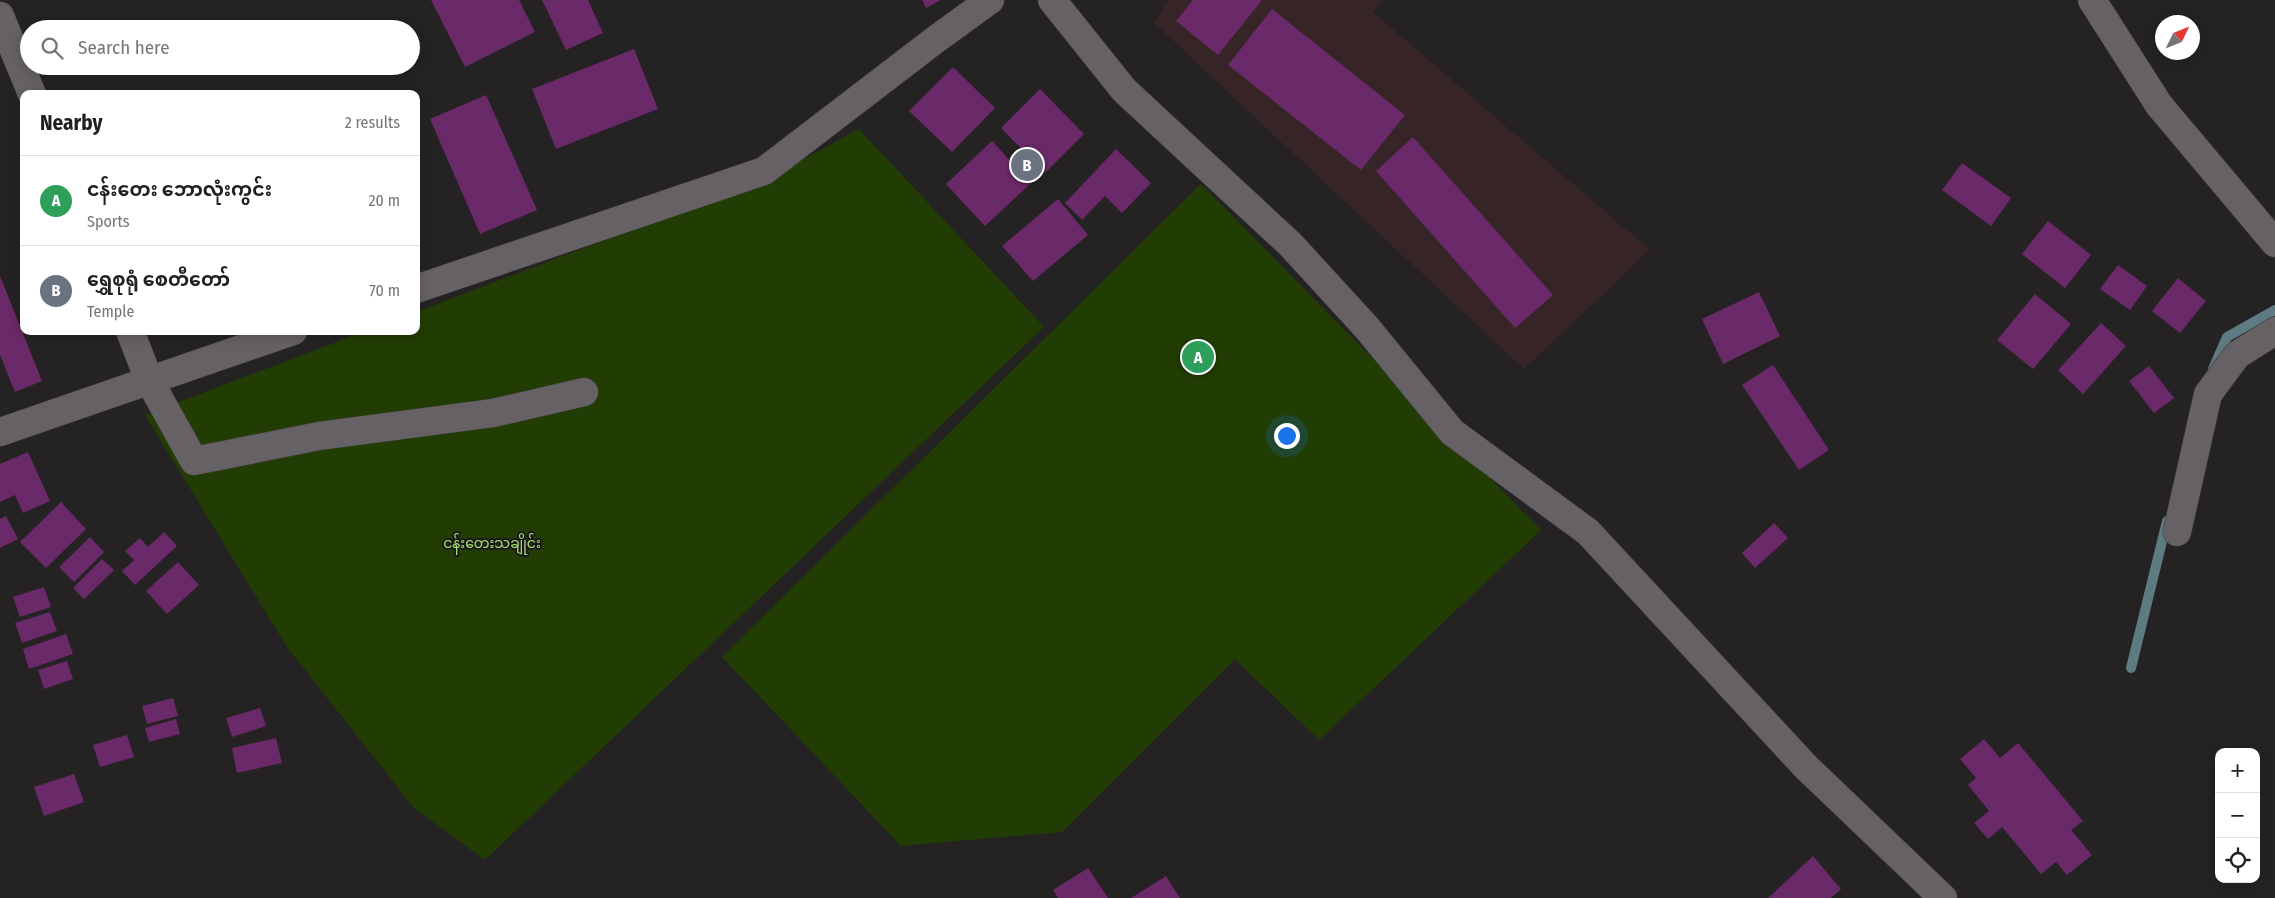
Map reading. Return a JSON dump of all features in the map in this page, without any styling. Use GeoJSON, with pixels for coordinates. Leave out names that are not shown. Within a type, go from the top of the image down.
{"type":"FeatureCollection","features":[{"type":"Feature","properties":{"kind":"street"},"geometry":{"type":"LineString","coordinates":[[420,288],[764,171],[990,0]]}},
{"type":"Feature","properties":{"kind":"street"},"geometry":{"type":"LineString","coordinates":[[1052,0],[1124,90],[1291,245],[1367,328],[1452,432],[1588,532],[1806,767],[1943,898]]}},
{"type":"Feature","properties":{"kind":"street"},"geometry":{"type":"LineString","coordinates":[[2092,0],[2159,105],[2275,243]]}},
{"type":"Feature","properties":{"kind":"street"},"geometry":{"type":"LineString","coordinates":[[0,16],[20,65]]}},
{"type":"Feature","properties":{"kind":"street"},"geometry":{"type":"LineString","coordinates":[[24,75],[30,90]]}},
{"type":"Feature","properties":{"kind":"street"},"geometry":{"type":"LineString","coordinates":[[2177,532],[2208,394],[2237,355],[2275,331]]}},
{"type":"Feature","properties":{"kind":"street"},"geometry":{"type":"LineString","coordinates":[[132,335],[149,380],[194,461],[319,436],[493,413],[584,392]]}},
{"type":"Feature","properties":{"kind":"street"},"geometry":{"type":"LineString","coordinates":[[0,432],[281,335]]}},
{"type":"Feature","properties":{"kind":"shaded area"},"geometry":{"type":"Polygon","coordinates":[[[1168,0],[1382,0],[1373,12],[1650,250],[1524,369],[1154,23],[1168,0]]]}},
{"type":"Feature","properties":{"kind":"green space","name":"ငန်းတေးသချိုင်း"},"geometry":{"type":"Polygon","coordinates":[[[859,129],[1044,327],[485,860],[414,808],[287,647],[145,415],[355,335],[420,335],[420,310],[772,177],[859,129]]]}},
{"type":"Feature","properties":{"kind":"green space"},"geometry":{"type":"Polygon","coordinates":[[[1201,184],[1541,530],[1319,740],[1235,659],[1062,832],[901,846],[722,657],[1201,184]]]}},
{"type":"Feature","properties":{"kind":"building"},"geometry":{"type":"Polygon","coordinates":[[[431,0],[519,0],[535,32],[465,67],[431,0]]]}},
{"type":"Feature","properties":{"kind":"building"},"geometry":{"type":"Polygon","coordinates":[[[542,0],[588,0],[603,33],[566,50],[542,0]]]}},
{"type":"Feature","properties":{"kind":"building"},"geometry":{"type":"Polygon","coordinates":[[[922,0],[941,0],[926,8],[922,0]]]}},
{"type":"Feature","properties":{"kind":"building"},"geometry":{"type":"Polygon","coordinates":[[[1193,0],[1262,0],[1218,55],[1176,21],[1193,0]]]}},
{"type":"Feature","properties":{"kind":"building"},"geometry":{"type":"Polygon","coordinates":[[[1272,9],[1405,115],[1361,170],[1228,65],[1272,9]]]}},
{"type":"Feature","properties":{"kind":"building"},"geometry":{"type":"Polygon","coordinates":[[[634,49],[658,109],[556,149],[532,89],[634,49]]]}},
{"type":"Feature","properties":{"kind":"building"},"geometry":{"type":"Polygon","coordinates":[[[953,67],[995,108],[952,152],[909,111],[953,67]]]}},
{"type":"Feature","properties":{"kind":"building"},"geometry":{"type":"Polygon","coordinates":[[[1040,89],[1084,134],[1045,173],[1001,128],[1040,89]]]}},
{"type":"Feature","properties":{"kind":"building"},"geometry":{"type":"Polygon","coordinates":[[[486,95],[537,210],[480,234],[430,119],[486,95]]]}},
{"type":"Feature","properties":{"kind":"building"},"geometry":{"type":"Polygon","coordinates":[[[1413,137],[1553,295],[1515,328],[1376,171],[1413,137]]]}},
{"type":"Feature","properties":{"kind":"building"},"geometry":{"type":"Polygon","coordinates":[[[992,141],[1031,183],[985,226],[946,184],[992,141]]]}},
{"type":"Feature","properties":{"kind":"building"},"geometry":{"type":"Polygon","coordinates":[[[1116,149],[1151,183],[1122,213],[1105,196],[1082,220],[1065,203],[1116,149]]]}},
{"type":"Feature","properties":{"kind":"building"},"geometry":{"type":"Polygon","coordinates":[[[1962,163],[2011,198],[1991,226],[1942,190],[1962,163]]]}},
{"type":"Feature","properties":{"kind":"building"},"geometry":{"type":"Polygon","coordinates":[[[1058,199],[1088,235],[1033,281],[1002,246],[1058,199]]]}},
{"type":"Feature","properties":{"kind":"building"},"geometry":{"type":"Polygon","coordinates":[[[2048,221],[2091,255],[2065,288],[2022,254],[2048,221]]]}},
{"type":"Feature","properties":{"kind":"building"},"geometry":{"type":"Polygon","coordinates":[[[2118,265],[2147,286],[2130,310],[2100,289],[2118,265]]]}},
{"type":"Feature","properties":{"kind":"building"},"geometry":{"type":"Polygon","coordinates":[[[0,276],[20,326],[20,335],[24,335],[42,381],[15,392],[0,355],[0,276]]]}},
{"type":"Feature","properties":{"kind":"building"},"geometry":{"type":"Polygon","coordinates":[[[2178,278],[2206,301],[2180,333],[2152,311],[2178,278]]]}},
{"type":"Feature","properties":{"kind":"building"},"geometry":{"type":"Polygon","coordinates":[[[1759,292],[1780,336],[1723,364],[1702,319],[1759,292]]]}},
{"type":"Feature","properties":{"kind":"building"},"geometry":{"type":"Polygon","coordinates":[[[2035,294],[2071,324],[2033,369],[1997,340],[2035,294]]]}},
{"type":"Feature","properties":{"kind":"building"},"geometry":{"type":"Polygon","coordinates":[[[2101,323],[2126,346],[2083,394],[2058,370],[2101,323]]]}},
{"type":"Feature","properties":{"kind":"building"},"geometry":{"type":"Polygon","coordinates":[[[1773,365],[1829,450],[1799,470],[1742,385],[1773,365]]]}},
{"type":"Feature","properties":{"kind":"building"},"geometry":{"type":"Polygon","coordinates":[[[2149,366],[2174,398],[2154,413],[2129,381],[2149,366]]]}},
{"type":"Feature","properties":{"kind":"building"},"geometry":{"type":"Polygon","coordinates":[[[28,452],[50,501],[23,513],[15,495],[0,502],[0,464],[28,452]]]}},
{"type":"Feature","properties":{"kind":"building"},"geometry":{"type":"Polygon","coordinates":[[[61,502],[86,529],[46,568],[20,542],[61,502]]]}},
{"type":"Feature","properties":{"kind":"building"},"geometry":{"type":"Polygon","coordinates":[[[6,516],[18,539],[0,548],[0,519],[6,516]]]}},
{"type":"Feature","properties":{"kind":"building"},"geometry":{"type":"Polygon","coordinates":[[[1774,523],[1788,538],[1755,568],[1742,553],[1774,523]]]}},
{"type":"Feature","properties":{"kind":"building"},"geometry":{"type":"Polygon","coordinates":[[[164,532],[177,546],[135,585],[122,571],[134,560],[125,551],[140,538],[148,547],[164,532]]]}},
{"type":"Feature","properties":{"kind":"building"},"geometry":{"type":"Polygon","coordinates":[[[90,537],[104,552],[74,582],[59,567],[90,537]]]}},
{"type":"Feature","properties":{"kind":"building"},"geometry":{"type":"Polygon","coordinates":[[[102,559],[114,570],[84,599],[73,588],[102,559]]]}},
{"type":"Feature","properties":{"kind":"building"},"geometry":{"type":"Polygon","coordinates":[[[178,562],[199,585],[167,614],[146,591],[178,562]]]}},
{"type":"Feature","properties":{"kind":"building"},"geometry":{"type":"Polygon","coordinates":[[[44,587],[51,607],[20,617],[13,597],[44,587]]]}},
{"type":"Feature","properties":{"kind":"building"},"geometry":{"type":"Polygon","coordinates":[[[50,612],[57,631],[22,643],[15,623],[50,612]]]}},
{"type":"Feature","properties":{"kind":"building"},"geometry":{"type":"Polygon","coordinates":[[[66,634],[73,654],[29,669],[23,649],[66,634]]]}},
{"type":"Feature","properties":{"kind":"building"},"geometry":{"type":"Polygon","coordinates":[[[67,661],[73,679],[44,689],[38,670],[67,661]]]}},
{"type":"Feature","properties":{"kind":"building"},"geometry":{"type":"Polygon","coordinates":[[[173,698],[178,716],[147,724],[142,706],[173,698]]]}},
{"type":"Feature","properties":{"kind":"building"},"geometry":{"type":"Polygon","coordinates":[[[260,708],[266,726],[232,737],[226,718],[260,708]]]}},
{"type":"Feature","properties":{"kind":"building"},"geometry":{"type":"Polygon","coordinates":[[[176,719],[180,734],[149,742],[145,728],[176,719]]]}},
{"type":"Feature","properties":{"kind":"building"},"geometry":{"type":"Polygon","coordinates":[[[127,735],[134,757],[100,767],[93,745],[127,735]]]}},
{"type":"Feature","properties":{"kind":"building"},"geometry":{"type":"Polygon","coordinates":[[[276,738],[282,763],[237,773],[232,748],[276,738]]]}},
{"type":"Feature","properties":{"kind":"building"},"geometry":{"type":"Polygon","coordinates":[[[1984,739],[2000,758],[2018,743],[2083,821],[2071,830],[2092,855],[2067,875],[2056,862],[2041,874],[2002,827],[1988,839],[1974,823],[1989,811],[1968,785],[1976,778],[1960,759],[1984,739]]]}},
{"type":"Feature","properties":{"kind":"building"},"geometry":{"type":"Polygon","coordinates":[[[74,774],[84,802],[44,816],[34,787],[74,774]]]}},
{"type":"Feature","properties":{"kind":"building"},"geometry":{"type":"Polygon","coordinates":[[[1813,856],[1841,889],[1831,898],[1768,898],[1813,856]]]}},
{"type":"Feature","properties":{"kind":"building"},"geometry":{"type":"Polygon","coordinates":[[[1088,868],[1108,898],[1058,898],[1053,890],[1088,868]]]}},
{"type":"Feature","properties":{"kind":"building"},"geometry":{"type":"Polygon","coordinates":[[[1166,876],[1180,898],[1131,898],[1166,876]]]}},
{"type":"Feature","properties":{"kind":"waterway"},"geometry":{"type":"LineString","coordinates":[[2213,369],[2227,337],[2275,310]]}},
{"type":"Feature","properties":{"kind":"waterway"},"geometry":{"type":"LineString","coordinates":[[2131,668],[2167,521]]}},
{"type":"Feature","properties":{"kind":"place","name":"ရွှေစုရုံ စေတီတော်"},"geometry":{"type":"Point","coordinates":[1027,165]}},
{"type":"Feature","properties":{"kind":"place","name":"ငန်းတေး ဘောလုံးကွင်း"},"geometry":{"type":"Point","coordinates":[1198,357]}}]}
